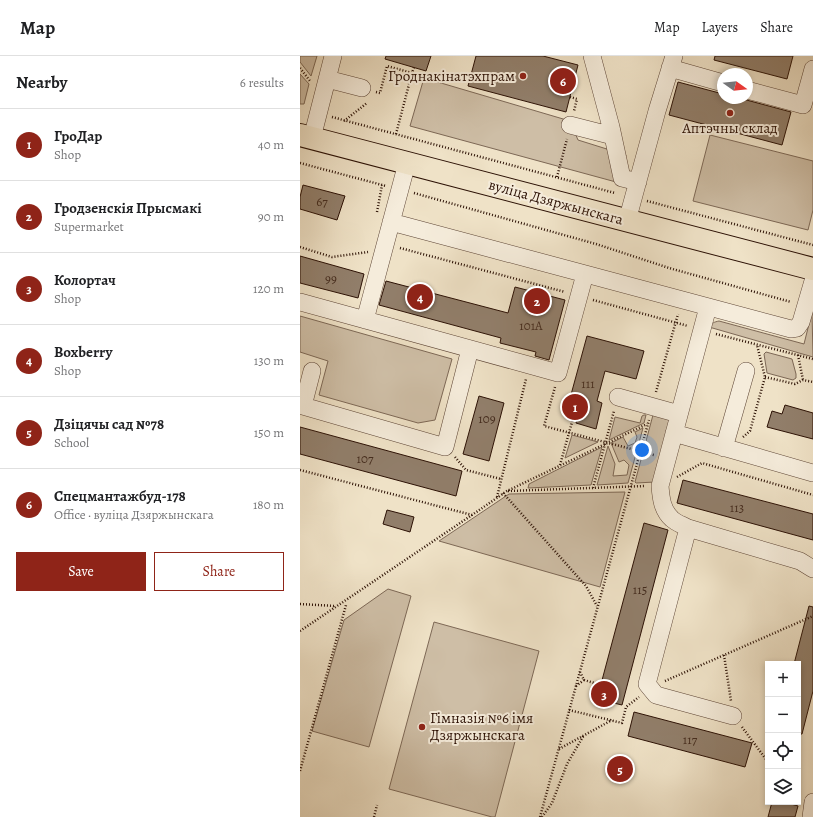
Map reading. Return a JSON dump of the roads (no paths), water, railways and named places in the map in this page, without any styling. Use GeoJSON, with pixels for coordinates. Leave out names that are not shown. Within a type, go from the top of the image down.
{"type":"FeatureCollection","features":[{"type":"Feature","properties":{"kind":"main road","name":"вуліца Дзяржынскага"},"geometry":{"type":"LineString","coordinates":[[306,136],[813,269]]}},
{"type":"Feature","properties":{"kind":"lane"},"geometry":{"type":"LineString","coordinates":[[306,136],[320,109],[320,82],[333,56]]}},
{"type":"Feature","properties":{"kind":"lane"},"geometry":{"type":"LineString","coordinates":[[592,56],[613,136],[622,178],[636,190]]}},
{"type":"Feature","properties":{"kind":"lane"},"geometry":{"type":"LineString","coordinates":[[627,221],[672,62],[717,81]]}},
{"type":"Feature","properties":{"kind":"lane"},"geometry":{"type":"LineString","coordinates":[[753,92],[803,105],[813,69]]}},
{"type":"Feature","properties":{"kind":"lane"},"geometry":{"type":"LineString","coordinates":[[320,82],[368,96]]}},
{"type":"Feature","properties":{"kind":"lane"},"geometry":{"type":"LineString","coordinates":[[570,126],[613,136]]}},
{"type":"Feature","properties":{"kind":"lane"},"geometry":{"type":"LineString","coordinates":[[365,320],[407,163]]}},
{"type":"Feature","properties":{"kind":"lane"},"geometry":{"type":"LineString","coordinates":[[392,222],[791,329],[797,328],[802,322],[813,281]]}},
{"type":"Feature","properties":{"kind":"lane"},"geometry":{"type":"LineString","coordinates":[[300,302],[558,373],[585,274]]}},
{"type":"Feature","properties":{"kind":"lane"},"geometry":{"type":"LineString","coordinates":[[708,307],[660,486],[661,498],[665,510],[672,519],[688,528],[800,561],[813,569]]}},
{"type":"Feature","properties":{"kind":"lane"},"geometry":{"type":"LineString","coordinates":[[312,371],[303,406],[445,447],[470,349]]}},
{"type":"Feature","properties":{"kind":"lane"},"geometry":{"type":"LineString","coordinates":[[726,448],[746,371]]}},
{"type":"Feature","properties":{"kind":"lane"},"geometry":{"type":"LineString","coordinates":[[618,397],[679,414]]}},
{"type":"Feature","properties":{"kind":"lane"},"geometry":{"type":"LineString","coordinates":[[674,433],[813,473]]}},
{"type":"Feature","properties":{"kind":"lane"},"geometry":{"type":"LineString","coordinates":[[688,528],[647,684],[656,695],[733,716]]}},
{"type":"Feature","properties":{"kind":"lane"},"geometry":{"type":"LineString","coordinates":[[811,817],[813,802]]}},
{"type":"Feature","properties":{"kind":"place","name":"Гроднакінатэхпрам"},"geometry":{"type":"Point","coordinates":[523,76]}},
{"type":"Feature","properties":{"kind":"place","name":"Спецмантажбуд-178"},"geometry":{"type":"Point","coordinates":[563,81]}},
{"type":"Feature","properties":{"kind":"place","name":"Аптэчны склад"},"geometry":{"type":"Point","coordinates":[730,113]}},
{"type":"Feature","properties":{"kind":"place","name":"Boxberry"},"geometry":{"type":"Point","coordinates":[420,297]}},
{"type":"Feature","properties":{"kind":"place","name":"Гродзенскія Прысмакі"},"geometry":{"type":"Point","coordinates":[537,301]}},
{"type":"Feature","properties":{"kind":"place","name":"ГроДар"},"geometry":{"type":"Point","coordinates":[575,407]}},
{"type":"Feature","properties":{"kind":"place","name":"Колортач"},"geometry":{"type":"Point","coordinates":[604,694]}},
{"type":"Feature","properties":{"kind":"place","name":"Гімназія №6 імя Дзяржынскага"},"geometry":{"type":"Point","coordinates":[422,727]}},
{"type":"Feature","properties":{"kind":"place","name":"Дзіцячы сад №78"},"geometry":{"type":"Point","coordinates":[620,769]}}]}
